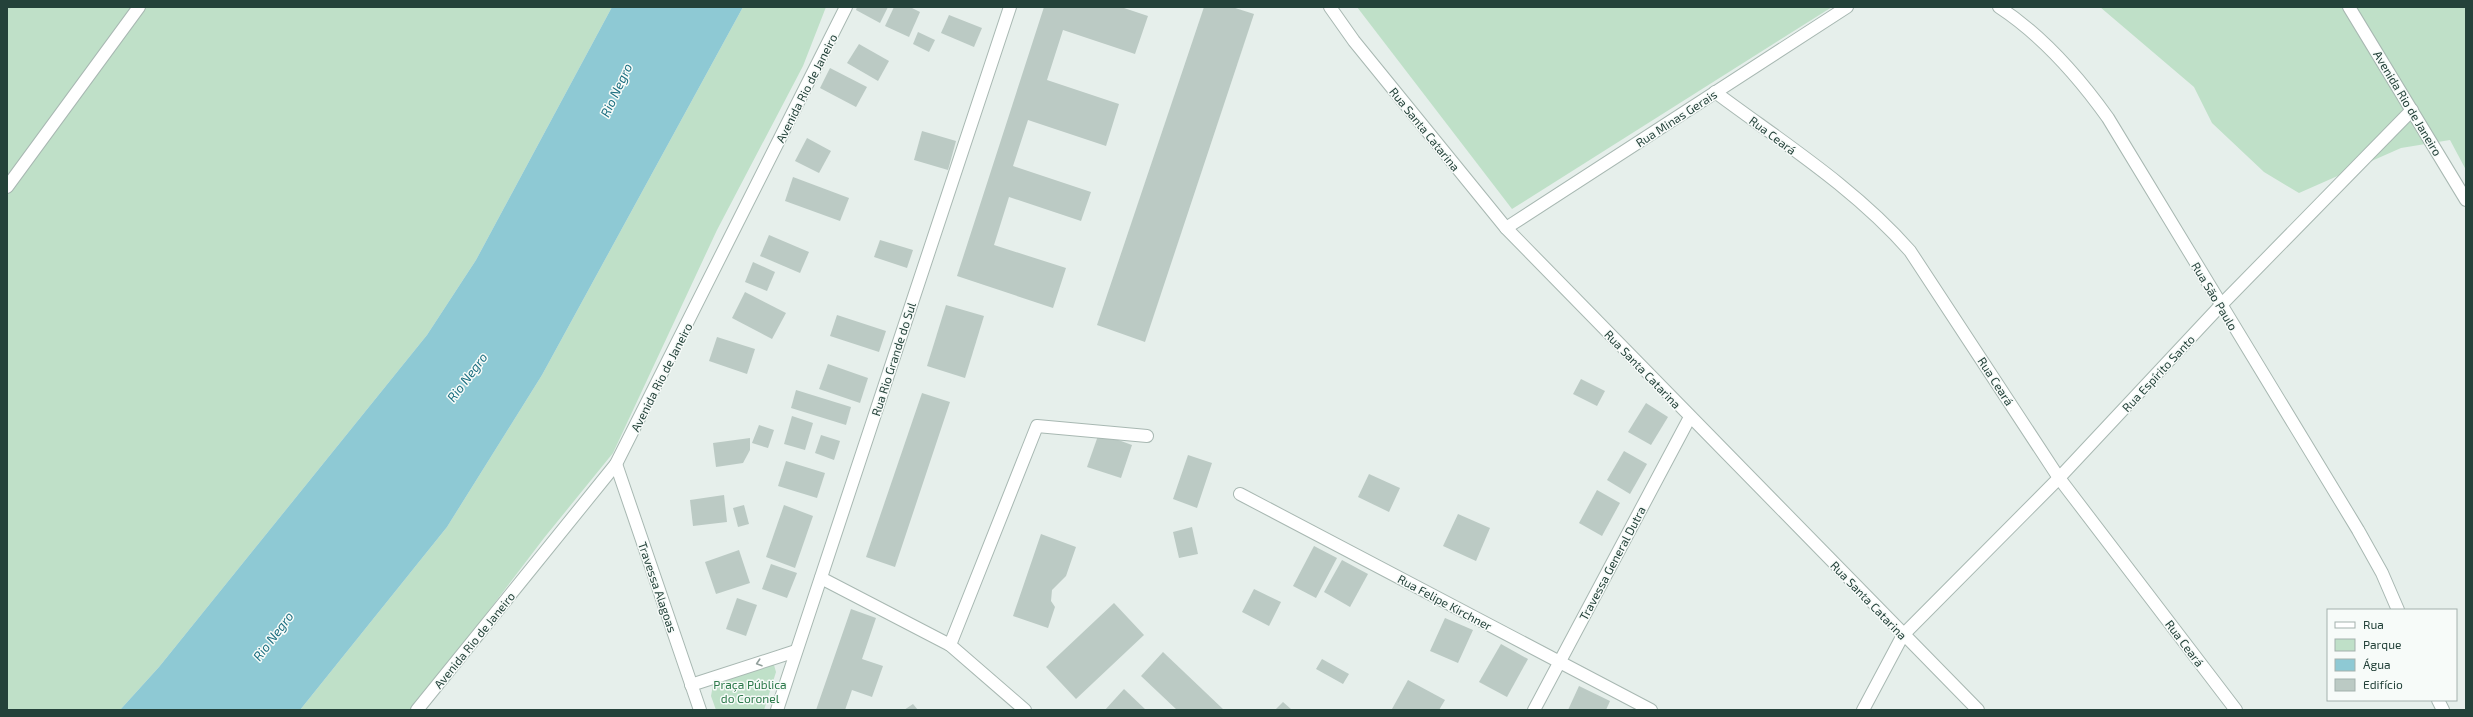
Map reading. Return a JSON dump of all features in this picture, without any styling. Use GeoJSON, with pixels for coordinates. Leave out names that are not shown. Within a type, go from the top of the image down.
{"type":"FeatureCollection","features":[{"type":"Feature","properties":{"kind":"street"},"geometry":{"type":"LineString","coordinates":[[7,187],[139,7]]}},
{"type":"Feature","properties":{"kind":"street","name":"Avenida Rio de Janeiro"},"geometry":{"type":"LineString","coordinates":[[417,710],[616,464],[846,7]]}},
{"type":"Feature","properties":{"kind":"street","name":"Rua Rio Grande do Sul"},"geometry":{"type":"LineString","coordinates":[[777,710],[1010,7]]}},
{"type":"Feature","properties":{"kind":"street","name":"Rua Santa Catarina"},"geometry":{"type":"LineString","coordinates":[[1330,7],[1354,41],[1506,228],[1978,710]]}},
{"type":"Feature","properties":{"kind":"street","name":"Rua Minas Gerais"},"geometry":{"type":"LineString","coordinates":[[1506,228],[1847,7]]}},
{"type":"Feature","properties":{"kind":"street","name":"Rua São Paulo"},"geometry":{"type":"LineString","coordinates":[[2000,7],[2019,20],[2044,42],[2092,95],[2108,118],[2358,530],[2382,573],[2398,609]]}},
{"type":"Feature","properties":{"kind":"street","name":"Avenida Rio de Janeiro"},"geometry":{"type":"LineString","coordinates":[[2349,7],[2466,200]]}},
{"type":"Feature","properties":{"kind":"street","name":"Rua Ceará"},"geometry":{"type":"LineString","coordinates":[[1715,92],[1864,203],[1887,224],[1910,251],[2059,478],[2236,710]]}},
{"type":"Feature","properties":{"kind":"street","name":"Rua Espírito Santo"},"geometry":{"type":"LineString","coordinates":[[1863,710],[1904,635],[2059,478],[2221,305],[2412,110]]}},
{"type":"Feature","properties":{"kind":"street","name":"Travessa General Dutra"},"geometry":{"type":"LineString","coordinates":[[1534,710],[1690,417]]}},
{"type":"Feature","properties":{"kind":"street"},"geometry":{"type":"LineString","coordinates":[[950,644],[1037,426],[1147,436]]}},
{"type":"Feature","properties":{"kind":"street","name":"Travessa Alagoas"},"geometry":{"type":"LineString","coordinates":[[616,464],[700,710]]}},
{"type":"Feature","properties":{"kind":"street","name":"Rua Felipe Kirchner"},"geometry":{"type":"LineString","coordinates":[[1240,494],[1650,710]]}},
{"type":"Feature","properties":{"kind":"street"},"geometry":{"type":"LineString","coordinates":[[821,578],[950,644],[1025,710]]}},
{"type":"Feature","properties":{"kind":"street"},"geometry":{"type":"LineString","coordinates":[[691,685],[796,651]]}},
{"type":"Feature","properties":{"kind":"street"},"geometry":{"type":"LineString","coordinates":[[2438,701],[2443,710]]}},
{"type":"Feature","properties":{"kind":"green space"},"geometry":{"type":"Polygon","coordinates":[[[7,7],[612,7],[476,260],[427,335],[159,667],[120,710],[7,710],[7,7]]]}},
{"type":"Feature","properties":{"kind":"green space"},"geometry":{"type":"Polygon","coordinates":[[[743,7],[826,7],[803,66],[717,230],[613,453],[544,538],[413,710],[300,710],[447,527],[542,375],[743,7]]]}},
{"type":"Feature","properties":{"kind":"green space"},"geometry":{"type":"Polygon","coordinates":[[[1357,7],[1832,7],[1512,209],[1357,7]]]}},
{"type":"Feature","properties":{"kind":"green space"},"geometry":{"type":"Polygon","coordinates":[[[2100,7],[2466,7],[2466,170],[2450,140],[2401,148],[2299,193],[2264,172],[2212,123],[2194,87],[2100,7]]]}},
{"type":"Feature","properties":{"kind":"green space","name":"Praça Pública do Coronel"},"geometry":{"type":"Polygon","coordinates":[[[766,665],[774,665],[776,672],[764,710],[716,710],[711,696],[713,685],[766,665]]]}},
{"type":"Feature","properties":{"kind":"water","name":"Rio Negro"},"geometry":{"type":"Polygon","coordinates":[[[612,7],[743,7],[542,375],[447,527],[300,710],[120,710],[159,667],[427,335],[476,260],[612,7]]]}},
{"type":"Feature","properties":{"kind":"building"},"geometry":{"type":"Polygon","coordinates":[[[857,7],[888,7],[880,23],[856,10],[857,7]]]}},
{"type":"Feature","properties":{"kind":"building"},"geometry":{"type":"Polygon","coordinates":[[[894,7],[910,7],[920,12],[909,37],[885,26],[894,7]]]}},
{"type":"Feature","properties":{"kind":"building"},"geometry":{"type":"Polygon","coordinates":[[[1044,7],[1121,7],[1148,16],[1135,54],[1063,30],[1047,80],[1119,104],[1106,146],[1028,120],[1013,166],[1091,192],[1081,221],[1009,197],[994,245],[1066,268],[1053,308],[957,276],[1044,7]]]}},
{"type":"Feature","properties":{"kind":"building"},"geometry":{"type":"Polygon","coordinates":[[[1204,7],[1232,7],[1254,14],[1145,342],[1097,325],[1204,7]]]}},
{"type":"Feature","properties":{"kind":"building"},"geometry":{"type":"Polygon","coordinates":[[[949,15],[982,28],[974,47],[941,33],[949,15]]]}},
{"type":"Feature","properties":{"kind":"building"},"geometry":{"type":"Polygon","coordinates":[[[918,32],[935,40],[929,52],[913,44],[918,32]]]}},
{"type":"Feature","properties":{"kind":"building"},"geometry":{"type":"Polygon","coordinates":[[[859,44],[889,61],[878,81],[847,63],[859,44]]]}},
{"type":"Feature","properties":{"kind":"building"},"geometry":{"type":"Polygon","coordinates":[[[830,68],[867,87],[856,107],[820,88],[830,68]]]}},
{"type":"Feature","properties":{"kind":"building"},"geometry":{"type":"Polygon","coordinates":[[[922,131],[956,141],[948,170],[914,160],[922,131]]]}},
{"type":"Feature","properties":{"kind":"building"},"geometry":{"type":"Polygon","coordinates":[[[807,138],[831,151],[819,173],[795,161],[807,138]]]}},
{"type":"Feature","properties":{"kind":"building"},"geometry":{"type":"Polygon","coordinates":[[[793,177],[849,198],[840,221],[785,201],[793,177]]]}},
{"type":"Feature","properties":{"kind":"building"},"geometry":{"type":"Polygon","coordinates":[[[769,235],[809,252],[800,273],[760,256],[769,235]]]}},
{"type":"Feature","properties":{"kind":"building"},"geometry":{"type":"Polygon","coordinates":[[[880,240],[913,250],[907,268],[874,257],[880,240]]]}},
{"type":"Feature","properties":{"kind":"building"},"geometry":{"type":"Polygon","coordinates":[[[753,262],[775,272],[767,291],[745,282],[753,262]]]}},
{"type":"Feature","properties":{"kind":"building"},"geometry":{"type":"Polygon","coordinates":[[[745,292],[786,313],[772,339],[732,318],[745,292]]]}},
{"type":"Feature","properties":{"kind":"building"},"geometry":{"type":"Polygon","coordinates":[[[946,305],[984,316],[965,378],[927,366],[946,305]]]}},
{"type":"Feature","properties":{"kind":"building"},"geometry":{"type":"Polygon","coordinates":[[[837,315],[886,331],[879,352],[830,336],[837,315]]]}},
{"type":"Feature","properties":{"kind":"building"},"geometry":{"type":"Polygon","coordinates":[[[717,337],[755,349],[747,374],[709,361],[717,337]]]}},
{"type":"Feature","properties":{"kind":"building"},"geometry":{"type":"Polygon","coordinates":[[[828,364],[868,378],[860,403],[819,389],[828,364]]]}},
{"type":"Feature","properties":{"kind":"building"},"geometry":{"type":"Polygon","coordinates":[[[1581,379],[1605,391],[1597,406],[1573,394],[1581,379]]]}},
{"type":"Feature","properties":{"kind":"building"},"geometry":{"type":"Polygon","coordinates":[[[796,390],[851,407],[846,425],[791,408],[796,390]]]}},
{"type":"Feature","properties":{"kind":"building"},"geometry":{"type":"Polygon","coordinates":[[[922,393],[950,402],[895,567],[866,557],[922,393]]]}},
{"type":"Feature","properties":{"kind":"building"},"geometry":{"type":"Polygon","coordinates":[[[1646,403],[1668,417],[1651,445],[1628,432],[1646,403]]]}},
{"type":"Feature","properties":{"kind":"building"},"geometry":{"type":"Polygon","coordinates":[[[792,416],[813,423],[805,450],[784,444],[792,416]]]}},
{"type":"Feature","properties":{"kind":"building"},"geometry":{"type":"Polygon","coordinates":[[[759,425],[774,430],[768,448],[752,443],[759,425]]]}},
{"type":"Feature","properties":{"kind":"building"},"geometry":{"type":"Polygon","coordinates":[[[1099,433],[1132,445],[1121,478],[1087,467],[1099,433]]]}},
{"type":"Feature","properties":{"kind":"building"},"geometry":{"type":"Polygon","coordinates":[[[821,435],[840,441],[834,460],[815,453],[821,435]]]}},
{"type":"Feature","properties":{"kind":"building"},"geometry":{"type":"Polygon","coordinates":[[[750,438],[750,450],[743,463],[716,467],[713,443],[750,438]]]}},
{"type":"Feature","properties":{"kind":"building"},"geometry":{"type":"Polygon","coordinates":[[[1624,451],[1647,464],[1630,494],[1607,480],[1624,451]]]}},
{"type":"Feature","properties":{"kind":"building"},"geometry":{"type":"Polygon","coordinates":[[[1188,455],[1212,463],[1197,508],[1173,499],[1188,455]]]}},
{"type":"Feature","properties":{"kind":"building"},"geometry":{"type":"Polygon","coordinates":[[[786,461],[825,473],[817,498],[778,486],[786,461]]]}},
{"type":"Feature","properties":{"kind":"building"},"geometry":{"type":"Polygon","coordinates":[[[1369,474],[1400,488],[1389,512],[1358,497],[1369,474]]]}},
{"type":"Feature","properties":{"kind":"building"},"geometry":{"type":"Polygon","coordinates":[[[1597,490],[1620,503],[1602,536],[1579,523],[1597,490]]]}},
{"type":"Feature","properties":{"kind":"building"},"geometry":{"type":"Polygon","coordinates":[[[724,495],[727,522],[693,526],[690,500],[724,495]]]}},
{"type":"Feature","properties":{"kind":"building"},"geometry":{"type":"Polygon","coordinates":[[[744,505],[749,524],[738,527],[733,508],[744,505]]]}},
{"type":"Feature","properties":{"kind":"building"},"geometry":{"type":"Polygon","coordinates":[[[784,505],[813,516],[795,568],[766,557],[784,505]]]}},
{"type":"Feature","properties":{"kind":"building"},"geometry":{"type":"Polygon","coordinates":[[[1458,514],[1490,528],[1476,561],[1443,546],[1458,514]]]}},
{"type":"Feature","properties":{"kind":"building"},"geometry":{"type":"Polygon","coordinates":[[[1192,527],[1198,554],[1179,558],[1173,532],[1192,527]]]}},
{"type":"Feature","properties":{"kind":"building"},"geometry":{"type":"Polygon","coordinates":[[[1041,534],[1076,547],[1066,576],[1052,590],[1051,601],[1055,607],[1048,628],[1013,616],[1041,534]]]}},
{"type":"Feature","properties":{"kind":"building"},"geometry":{"type":"Polygon","coordinates":[[[1314,546],[1337,558],[1316,598],[1293,586],[1314,546]]]}},
{"type":"Feature","properties":{"kind":"building"},"geometry":{"type":"Polygon","coordinates":[[[739,550],[750,583],[716,594],[705,562],[739,550]]]}},
{"type":"Feature","properties":{"kind":"building"},"geometry":{"type":"Polygon","coordinates":[[[1342,560],[1368,574],[1350,607],[1324,592],[1342,560]]]}},
{"type":"Feature","properties":{"kind":"building"},"geometry":{"type":"Polygon","coordinates":[[[771,564],[797,573],[787,598],[762,589],[771,564]]]}},
{"type":"Feature","properties":{"kind":"building"},"geometry":{"type":"Polygon","coordinates":[[[1254,589],[1281,602],[1269,626],[1242,612],[1254,589]]]}},
{"type":"Feature","properties":{"kind":"building"},"geometry":{"type":"Polygon","coordinates":[[[737,598],[757,605],[746,636],[726,629],[737,598]]]}},
{"type":"Feature","properties":{"kind":"building"},"geometry":{"type":"Polygon","coordinates":[[[1114,603],[1144,635],[1076,699],[1046,667],[1114,603]]]}},
{"type":"Feature","properties":{"kind":"building"},"geometry":{"type":"Polygon","coordinates":[[[851,609],[876,618],[862,659],[883,666],[872,697],[852,690],[845,710],[816,710],[851,609]]]}},
{"type":"Feature","properties":{"kind":"building"},"geometry":{"type":"Polygon","coordinates":[[[1445,618],[1473,630],[1458,663],[1430,651],[1445,618]]]}},
{"type":"Feature","properties":{"kind":"building"},"geometry":{"type":"Polygon","coordinates":[[[1501,644],[1528,659],[1507,697],[1479,682],[1501,644]]]}},
{"type":"Feature","properties":{"kind":"building"},"geometry":{"type":"Polygon","coordinates":[[[1163,652],[1224,710],[1177,710],[1141,676],[1163,652]]]}},
{"type":"Feature","properties":{"kind":"building"},"geometry":{"type":"Polygon","coordinates":[[[1322,659],[1349,674],[1343,684],[1316,669],[1322,659]]]}},
{"type":"Feature","properties":{"kind":"building"},"geometry":{"type":"Polygon","coordinates":[[[1408,680],[1445,700],[1439,710],[1392,709],[1408,680]]]}},
{"type":"Feature","properties":{"kind":"building"},"geometry":{"type":"Polygon","coordinates":[[[1579,686],[1610,701],[1606,710],[1568,710],[1579,686]]]}},
{"type":"Feature","properties":{"kind":"building"},"geometry":{"type":"Polygon","coordinates":[[[1124,689],[1146,710],[1105,710],[1124,689]]]}},
{"type":"Feature","properties":{"kind":"building"},"geometry":{"type":"Polygon","coordinates":[[[1283,702],[1292,710],[1275,710],[1283,702]]]}},
{"type":"Feature","properties":{"kind":"building"},"geometry":{"type":"Polygon","coordinates":[[[913,704],[918,710],[904,710],[913,704]]]}}]}
